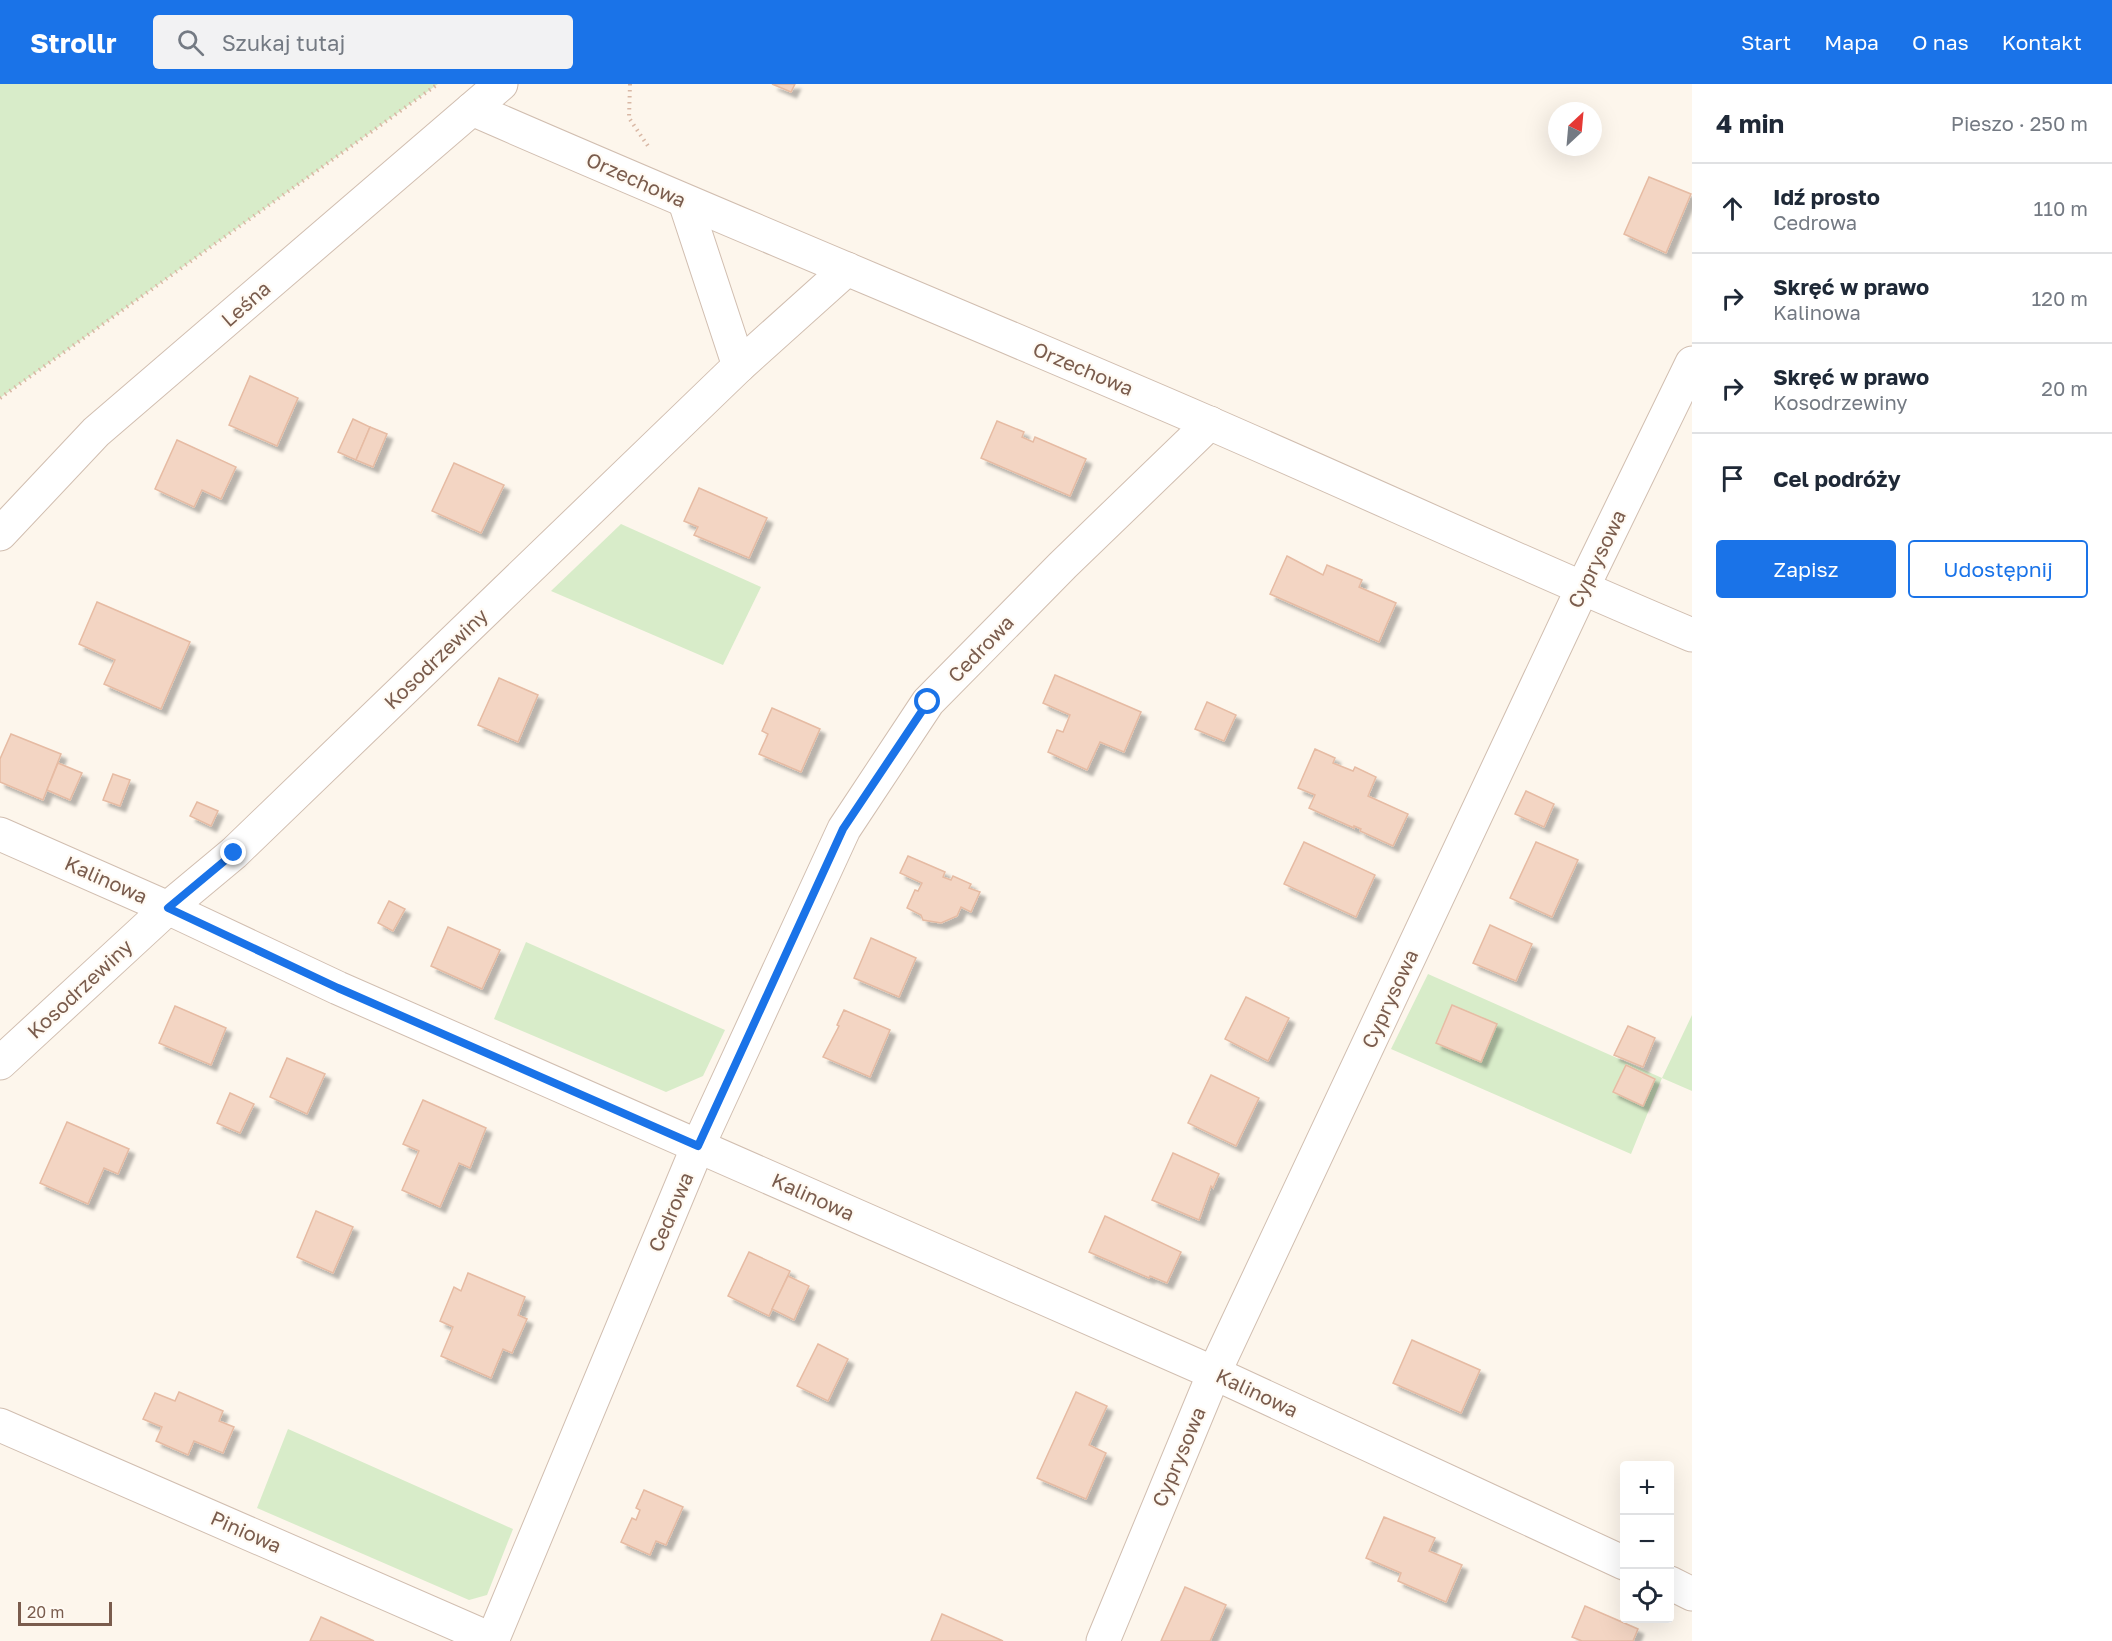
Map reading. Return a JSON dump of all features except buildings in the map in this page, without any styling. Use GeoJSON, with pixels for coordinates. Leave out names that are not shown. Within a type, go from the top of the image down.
{"type":"FeatureCollection","features":[{"type":"Feature","properties":{"kind":"street","name":"Leśna"},"geometry":{"type":"LineString","coordinates":[[0,534],[96,432],[501,84]]}},
{"type":"Feature","properties":{"kind":"street","name":"Orzechowa"},"geometry":{"type":"LineString","coordinates":[[472,109],[685,202],[1210,423],[1582,589],[1692,634]]}},
{"type":"Feature","properties":{"kind":"street"},"geometry":{"type":"LineString","coordinates":[[685,202],[739,366]]}},
{"type":"Feature","properties":{"kind":"street","name":"Kosodrzewiny"},"geometry":{"type":"LineString","coordinates":[[0,1063],[168,908],[234,853],[739,366],[846,269]]}},
{"type":"Feature","properties":{"kind":"street","name":"Cyprysowa"},"geometry":{"type":"LineString","coordinates":[[1103,1641],[1214,1373],[1582,589],[1692,363]]}},
{"type":"Feature","properties":{"kind":"street","name":"Cedrowa"},"geometry":{"type":"LineString","coordinates":[[493,1640],[698,1146],[843,829],[928,702],[1063,565],[1210,423]]}},
{"type":"Feature","properties":{"kind":"street","name":"Kalinowa"},"geometry":{"type":"LineString","coordinates":[[0,834],[168,908],[338,988],[1214,1373],[1620,1561]]}},
{"type":"Feature","properties":{"kind":"street","name":"Piniowa"},"geometry":{"type":"LineString","coordinates":[[0,1427],[493,1640]]}},
{"type":"Feature","properties":{"kind":"street"},"geometry":{"type":"LineString","coordinates":[[1674,1585],[1692,1594]]}},
{"type":"Feature","properties":{"kind":"path"},"geometry":{"type":"LineString","coordinates":[[0,398],[438,84]]}},
{"type":"Feature","properties":{"kind":"path"},"geometry":{"type":"LineString","coordinates":[[630,84],[629,118],[654,155]]}},
{"type":"Feature","properties":{"kind":"green space"},"geometry":{"type":"Polygon","coordinates":[[[0,84],[438,84],[0,398],[0,84]]]}},
{"type":"Feature","properties":{"kind":"green space"},"geometry":{"type":"Polygon","coordinates":[[[621,524],[761,587],[723,665],[551,591],[621,524]]]}},
{"type":"Feature","properties":{"kind":"green space"},"geometry":{"type":"Polygon","coordinates":[[[526,942],[725,1030],[703,1076],[666,1092],[494,1019],[526,942]]]}},
{"type":"Feature","properties":{"kind":"green space"},"geometry":{"type":"Polygon","coordinates":[[[1428,974],[1662,1078],[1631,1154],[1391,1049],[1428,974]]]}},
{"type":"Feature","properties":{"kind":"green space"},"geometry":{"type":"Polygon","coordinates":[[[1692,1015],[1692,1091],[1662,1078],[1692,1015]]]}},
{"type":"Feature","properties":{"kind":"green space"},"geometry":{"type":"Polygon","coordinates":[[[288,1429],[513,1529],[487,1595],[469,1600],[257,1508],[288,1429]]]}},
{"type":"Feature","properties":{"kind":"route"},"geometry":{"type":"LineString","coordinates":[[234,853],[168,908],[338,988],[698,1146],[843,829],[928,702]]}}]}
